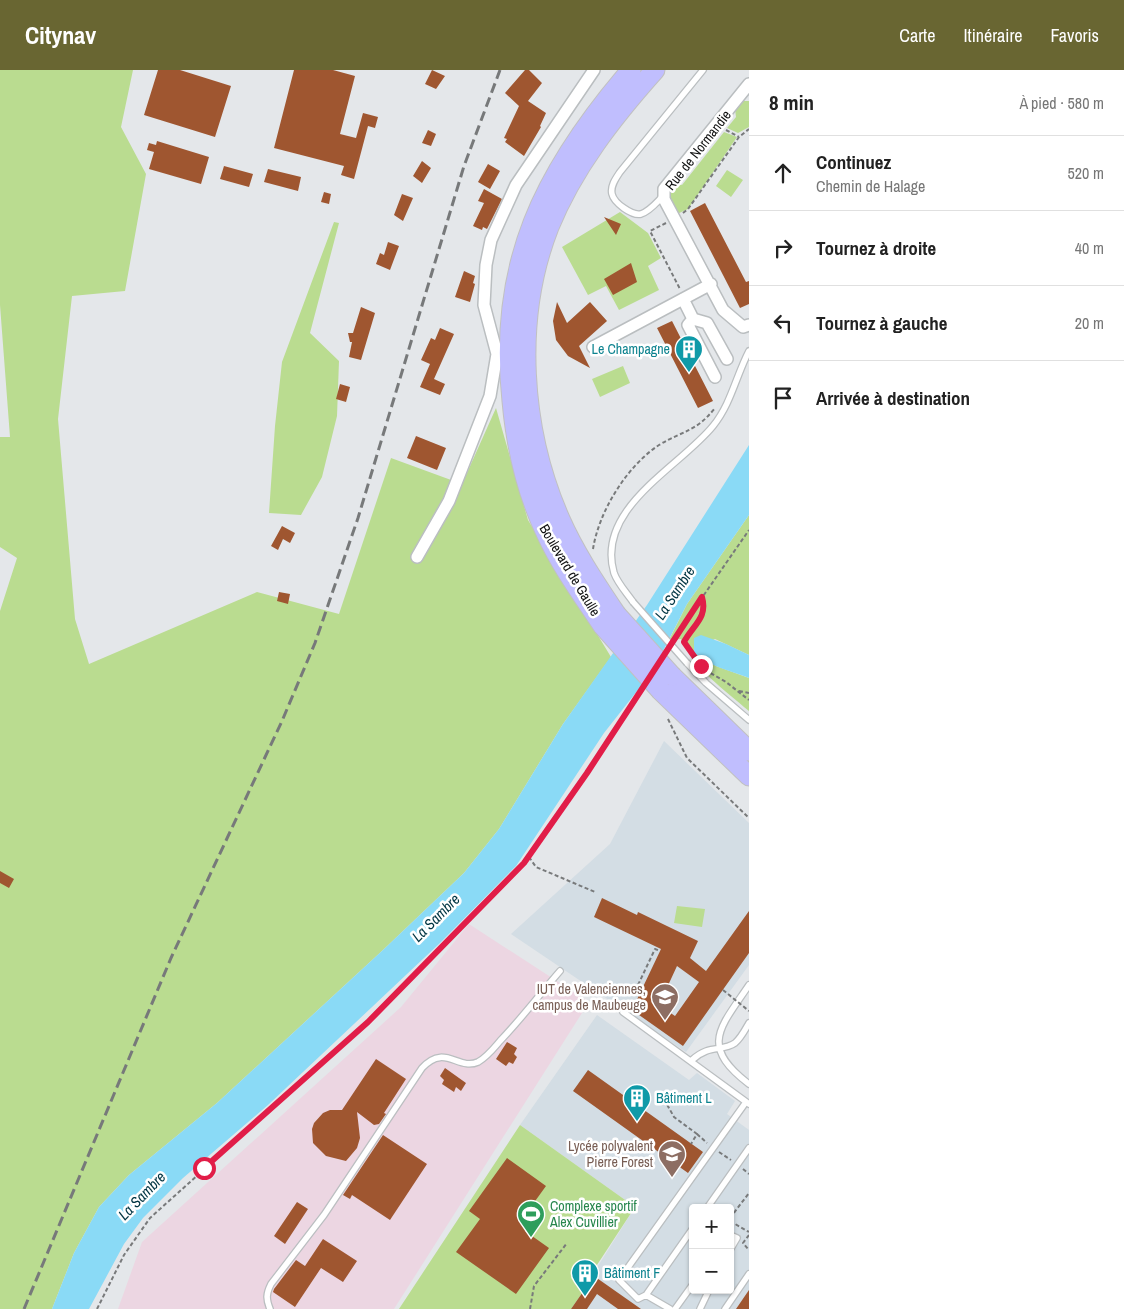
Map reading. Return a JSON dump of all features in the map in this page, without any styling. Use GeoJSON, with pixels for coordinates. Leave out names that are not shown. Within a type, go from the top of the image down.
{"type":"FeatureCollection","features":[{"type":"Feature","properties":{"kind":"main road","name":"Boulevard de Gaulle"},"geometry":{"type":"LineString","coordinates":[[631,70],[596,113],[571,148],[541,202],[520,257],[509,327],[508,354],[513,417],[523,470],[553,547],[659,684],[749,776]]}},
{"type":"Feature","properties":{"kind":"main road","name":"Boulevard de Gaulle"},"geometry":{"type":"LineString","coordinates":[[610,620],[557,512],[543,473],[530,414],[527,331],[535,274],[549,226],[561,202],[604,132],[655,70]]}},
{"type":"Feature","properties":{"kind":"main road","name":"Boulevard de Gaulle"},"geometry":{"type":"LineString","coordinates":[[659,684],[749,751]]}},
{"type":"Feature","properties":{"kind":"street"},"geometry":{"type":"LineString","coordinates":[[417,557],[449,501],[490,396],[497,354],[484,305],[486,265],[491,240],[516,185],[594,70]]}},
{"type":"Feature","properties":{"kind":"street","name":"Rue de Normandie"},"geometry":{"type":"LineString","coordinates":[[749,85],[664,189],[664,199],[711,284],[723,310],[742,327],[749,325]]}},
{"type":"Feature","properties":{"kind":"street"},"geometry":{"type":"LineString","coordinates":[[593,347],[711,284]]}},
{"type":"Feature","properties":{"kind":"street"},"geometry":{"type":"LineString","coordinates":[[684,298],[693,319]]}},
{"type":"Feature","properties":{"kind":"street"},"geometry":{"type":"LineString","coordinates":[[693,319],[707,323],[727,358]]}},
{"type":"Feature","properties":{"kind":"street"},"geometry":{"type":"LineString","coordinates":[[693,319],[688,325],[715,377]]}},
{"type":"Feature","properties":{"kind":"lane"},"geometry":{"type":"LineString","coordinates":[[664,194],[650,209],[638,214],[632,213],[614,199],[612,188],[620,172],[703,70]]}},
{"type":"Feature","properties":{"kind":"lane"},"geometry":{"type":"LineString","coordinates":[[749,351],[731,397],[716,422],[705,436],[642,493],[628,509],[616,531],[612,548],[614,574],[633,602],[706,683],[749,720]]}},
{"type":"Feature","properties":{"kind":"lane"},"geometry":{"type":"LineString","coordinates":[[270,1309],[266,1299],[271,1284],[324,1215],[422,1068],[430,1060],[437,1057],[470,1063],[482,1060],[508,1033],[560,971]]}},
{"type":"Feature","properties":{"kind":"lane"},"geometry":{"type":"LineString","coordinates":[[749,986],[720,1028],[718,1047],[728,1065],[749,1084]]}},
{"type":"Feature","properties":{"kind":"lane"},"geometry":{"type":"LineString","coordinates":[[623,1012],[692,1060],[748,1103],[713,1148],[619,1280],[638,1299],[646,1295],[689,1234]]}},
{"type":"Feature","properties":{"kind":"lane"},"geometry":{"type":"LineString","coordinates":[[692,1060],[702,1051],[729,1046],[736,1042],[749,1023]]}},
{"type":"Feature","properties":{"kind":"lane"},"geometry":{"type":"LineString","coordinates":[[710,1204],[749,1148]]}},
{"type":"Feature","properties":{"kind":"lane"},"geometry":{"type":"LineString","coordinates":[[725,1309],[749,1274]]}},
{"type":"Feature","properties":{"kind":"lane"},"geometry":{"type":"LineString","coordinates":[[676,1309],[689,1290]]}},
{"type":"Feature","properties":{"kind":"lane"},"geometry":{"type":"LineString","coordinates":[[700,1309],[707,1294]]}},
{"type":"Feature","properties":{"kind":"lane"},"geometry":{"type":"LineString","coordinates":[[646,1295],[670,1309]]}},
{"type":"Feature","properties":{"kind":"path"},"geometry":{"type":"LineString","coordinates":[[717,123],[740,136]]}},
{"type":"Feature","properties":{"kind":"path"},"geometry":{"type":"LineString","coordinates":[[684,298],[650,231],[674,219],[688,209],[740,136],[749,129]]}},
{"type":"Feature","properties":{"kind":"path"},"geometry":{"type":"LineString","coordinates":[[593,549],[603,513],[613,496],[645,455],[660,445],[702,424],[719,402]]}},
{"type":"Feature","properties":{"kind":"path"},"geometry":{"type":"LineString","coordinates":[[670,645],[749,530]]}},
{"type":"Feature","properties":{"kind":"path"},"geometry":{"type":"LineString","coordinates":[[697,661],[684,642],[702,616],[704,606],[702,597]]}},
{"type":"Feature","properties":{"kind":"path"},"geometry":{"type":"LineString","coordinates":[[701,666],[749,700]]}},
{"type":"Feature","properties":{"kind":"path"},"geometry":{"type":"LineString","coordinates":[[97,1309],[124,1255],[150,1218],[368,1022],[529,857],[587,773],[659,684]]}},
{"type":"Feature","properties":{"kind":"path"},"geometry":{"type":"LineString","coordinates":[[737,690],[749,693]]}},
{"type":"Feature","properties":{"kind":"path"},"geometry":{"type":"LineString","coordinates":[[666,714],[687,758],[749,818]]}},
{"type":"Feature","properties":{"kind":"path"},"geometry":{"type":"LineString","coordinates":[[529,857],[536,867],[595,892]]}},
{"type":"Feature","properties":{"kind":"path"},"geometry":{"type":"LineString","coordinates":[[638,985],[655,949],[660,951]]}},
{"type":"Feature","properties":{"kind":"path"},"geometry":{"type":"LineString","coordinates":[[723,990],[749,1011]]}},
{"type":"Feature","properties":{"kind":"path"},"geometry":{"type":"LineString","coordinates":[[664,1098],[674,1117],[749,1174]]}},
{"type":"Feature","properties":{"kind":"path"},"geometry":{"type":"LineString","coordinates":[[691,1144],[697,1134]]}},
{"type":"Feature","properties":{"kind":"path"},"geometry":{"type":"LineString","coordinates":[[734,1214],[749,1193]]}},
{"type":"Feature","properties":{"kind":"path"},"geometry":{"type":"LineString","coordinates":[[734,1222],[749,1233],[743,1243],[749,1250]]}},
{"type":"Feature","properties":{"kind":"path"},"geometry":{"type":"LineString","coordinates":[[530,1309],[534,1286],[567,1243]]}},
{"type":"Feature","properties":{"kind":"shaded area"},"geometry":{"type":"Polygon","coordinates":[[[664,741],[749,823],[749,965],[686,1052],[511,934],[610,844],[664,741]]]}},
{"type":"Feature","properties":{"kind":"shaded area"},"geometry":{"type":"Polygon","coordinates":[[[469,924],[589,1002],[394,1309],[118,1309],[142,1242],[401,1007],[469,924]]]}},
{"type":"Feature","properties":{"kind":"shaded area","name":"Lycée polyvalent Pierre Forest"},"geometry":{"type":"Polygon","coordinates":[[[597,1015],[689,1080],[697,1073],[735,1101],[727,1114],[749,1130],[749,1309],[571,1309],[635,1207],[520,1125],[597,1015]]]}},
{"type":"Feature","properties":{"kind":"green space"},"geometry":{"type":"Polygon","coordinates":[[[0,70],[133,70],[121,127],[146,174],[125,291],[72,296],[58,419],[75,619],[89,664],[257,592],[339,614],[391,458],[462,484],[496,408],[528,520],[611,657],[563,724],[499,829],[464,873],[217,1103],[129,1175],[99,1207],[74,1253],[52,1309],[0,1309],[0,611],[17,558],[0,547],[0,437],[10,437],[0,305],[0,70]]]}},
{"type":"Feature","properties":{"kind":"green space"},"geometry":{"type":"Polygon","coordinates":[[[742,101],[749,101],[749,127],[738,133],[727,128],[736,117],[735,109],[742,101]]]}},
{"type":"Feature","properties":{"kind":"green space"},"geometry":{"type":"Polygon","coordinates":[[[724,132],[737,137],[688,209],[677,214],[668,194],[674,183],[682,185],[724,132]]]}},
{"type":"Feature","properties":{"kind":"green space"},"geometry":{"type":"Polygon","coordinates":[[[727,170],[743,180],[731,197],[716,186],[727,170]]]}},
{"type":"Feature","properties":{"kind":"green space"},"geometry":{"type":"Polygon","coordinates":[[[620,212],[648,233],[661,258],[648,266],[659,290],[619,310],[606,286],[588,295],[562,247],[620,212]]]}},
{"type":"Feature","properties":{"kind":"green space"},"geometry":{"type":"Polygon","coordinates":[[[334,222],[339,223],[310,333],[339,361],[337,416],[322,477],[301,515],[269,513],[282,362],[334,222]]]}},
{"type":"Feature","properties":{"kind":"green space"},"geometry":{"type":"Polygon","coordinates":[[[623,366],[630,383],[600,397],[592,379],[623,366]]]}},
{"type":"Feature","properties":{"kind":"green space"},"geometry":{"type":"Polygon","coordinates":[[[749,515],[749,655],[715,639],[695,649],[694,652],[716,666],[749,678],[749,711],[702,670],[681,639],[669,640],[687,604],[749,515]]]}},
{"type":"Feature","properties":{"kind":"green space"},"geometry":{"type":"Polygon","coordinates":[[[677,906],[705,909],[702,927],[674,923],[677,906]]]}},
{"type":"Feature","properties":{"kind":"green space","name":"Complexe sportif Alex Cuvillier"},"geometry":{"type":"Polygon","coordinates":[[[520,1125],[635,1207],[595,1268],[594,1276],[571,1309],[399,1309],[520,1125]]]}},
{"type":"Feature","properties":{"kind":"water","name":"La Sambre"},"geometry":{"type":"Polygon","coordinates":[[[749,445],[749,515],[687,604],[662,653],[641,686],[604,733],[516,866],[441,942],[268,1105],[183,1178],[143,1218],[124,1244],[89,1309],[52,1309],[74,1253],[99,1207],[129,1175],[217,1103],[464,873],[499,829],[563,724],[647,605],[749,445]]]}},
{"type":"Feature","properties":{"kind":"water"},"geometry":{"type":"Polygon","coordinates":[[[701,635],[749,655],[749,678],[713,665],[694,652],[694,638],[701,635]]]}},
{"type":"Feature","properties":{"kind":"building"},"geometry":{"type":"Polygon","coordinates":[[[158,70],[180,70],[231,86],[215,137],[144,115],[158,70]]]}},
{"type":"Feature","properties":{"kind":"building"},"geometry":{"type":"Polygon","coordinates":[[[294,70],[333,70],[355,76],[340,134],[356,138],[363,113],[378,117],[375,128],[368,126],[354,179],[341,175],[344,166],[274,148],[294,70]]]}},
{"type":"Feature","properties":{"kind":"building"},"geometry":{"type":"Polygon","coordinates":[[[432,70],[445,76],[436,89],[425,84],[432,70]]]}},
{"type":"Feature","properties":{"kind":"building"},"geometry":{"type":"Polygon","coordinates":[[[525,70],[529,70],[542,83],[528,101],[546,113],[541,127],[524,156],[505,142],[507,139],[504,138],[519,106],[505,93],[525,70]]]}},
{"type":"Feature","properties":{"kind":"building"},"geometry":{"type":"Polygon","coordinates":[[[428,130],[436,134],[431,146],[422,143],[428,130]]]}},
{"type":"Feature","properties":{"kind":"building"},"geometry":{"type":"Polygon","coordinates":[[[157,141],[209,157],[201,184],[149,169],[154,152],[147,150],[149,143],[156,145],[157,141]]]}},
{"type":"Feature","properties":{"kind":"building"},"geometry":{"type":"Polygon","coordinates":[[[422,161],[431,168],[422,183],[413,176],[422,161]]]}},
{"type":"Feature","properties":{"kind":"building"},"geometry":{"type":"Polygon","coordinates":[[[488,164],[500,171],[490,189],[478,182],[488,164]]]}},
{"type":"Feature","properties":{"kind":"building"},"geometry":{"type":"Polygon","coordinates":[[[224,166],[253,174],[249,187],[220,179],[224,166]]]}},
{"type":"Feature","properties":{"kind":"building"},"geometry":{"type":"Polygon","coordinates":[[[268,169],[301,177],[298,191],[264,182],[268,169]]]}},
{"type":"Feature","properties":{"kind":"building"},"geometry":{"type":"Polygon","coordinates":[[[484,189],[502,199],[487,229],[483,227],[482,230],[473,226],[484,203],[478,201],[484,189]]]}},
{"type":"Feature","properties":{"kind":"building"},"geometry":{"type":"Polygon","coordinates":[[[324,192],[331,194],[329,204],[321,202],[324,192]]]}},
{"type":"Feature","properties":{"kind":"building"},"geometry":{"type":"Polygon","coordinates":[[[402,194],[413,198],[403,221],[394,215],[402,194]]]}},
{"type":"Feature","properties":{"kind":"building"},"geometry":{"type":"Polygon","coordinates":[[[705,203],[746,282],[749,281],[749,304],[740,308],[690,211],[705,203]]]}},
{"type":"Feature","properties":{"kind":"building"},"geometry":{"type":"Polygon","coordinates":[[[604,217],[621,224],[616,235],[604,217]]]}},
{"type":"Feature","properties":{"kind":"building"},"geometry":{"type":"Polygon","coordinates":[[[388,242],[399,246],[390,270],[376,264],[380,253],[384,255],[388,242]]]}},
{"type":"Feature","properties":{"kind":"building"},"geometry":{"type":"Polygon","coordinates":[[[631,263],[637,282],[613,295],[604,279],[631,263]]]}},
{"type":"Feature","properties":{"kind":"building"},"geometry":{"type":"Polygon","coordinates":[[[464,271],[475,276],[473,283],[475,284],[470,302],[455,297],[464,271]]]}},
{"type":"Feature","properties":{"kind":"building"},"geometry":{"type":"Polygon","coordinates":[[[557,302],[567,323],[590,302],[607,321],[579,346],[590,368],[568,356],[556,340],[553,321],[557,302]]]}},
{"type":"Feature","properties":{"kind":"building"},"geometry":{"type":"Polygon","coordinates":[[[361,307],[375,313],[361,360],[349,357],[352,342],[350,342],[348,333],[353,333],[361,307]]]}},
{"type":"Feature","properties":{"kind":"building","name":"Le Champagne"},"geometry":{"type":"Polygon","coordinates":[[[672,321],[713,401],[698,408],[657,328],[672,321]]]}},
{"type":"Feature","properties":{"kind":"building"},"geometry":{"type":"Polygon","coordinates":[[[440,328],[454,334],[434,379],[445,384],[440,395],[420,387],[430,364],[421,360],[431,338],[435,340],[440,328]]]}},
{"type":"Feature","properties":{"kind":"building"},"geometry":{"type":"Polygon","coordinates":[[[340,384],[350,387],[346,402],[336,399],[340,384]]]}},
{"type":"Feature","properties":{"kind":"building"},"geometry":{"type":"Polygon","coordinates":[[[416,436],[446,448],[437,470],[407,458],[416,436]]]}},
{"type":"Feature","properties":{"kind":"building"},"geometry":{"type":"Polygon","coordinates":[[[282,526],[295,533],[290,543],[283,539],[278,550],[271,546],[282,526]]]}},
{"type":"Feature","properties":{"kind":"building"},"geometry":{"type":"Polygon","coordinates":[[[279,592],[290,594],[288,604],[277,601],[279,592]]]}},
{"type":"Feature","properties":{"kind":"building"},"geometry":{"type":"Polygon","coordinates":[[[0,871],[14,879],[9,888],[0,883],[0,871]]]}},
{"type":"Feature","properties":{"kind":"building"},"geometry":{"type":"Polygon","coordinates":[[[602,898],[637,915],[638,912],[698,941],[690,958],[706,971],[749,911],[749,953],[683,1046],[632,1010],[661,949],[594,917],[602,898]],[[677,966],[659,1005],[675,1016],[699,982],[677,966]]]}},
{"type":"Feature","properties":{"kind":"building"},"geometry":{"type":"Polygon","coordinates":[[[507,1042],[517,1048],[514,1054],[517,1057],[513,1064],[509,1062],[506,1066],[496,1059],[507,1042]]]}},
{"type":"Feature","properties":{"kind":"building"},"geometry":{"type":"Polygon","coordinates":[[[376,1059],[406,1079],[379,1124],[374,1125],[357,1112],[360,1138],[357,1148],[346,1161],[326,1156],[313,1143],[312,1129],[314,1123],[323,1113],[330,1110],[342,1110],[376,1059]]]}},
{"type":"Feature","properties":{"kind":"building"},"geometry":{"type":"Polygon","coordinates":[[[445,1068],[466,1083],[461,1091],[456,1087],[454,1092],[442,1084],[444,1080],[440,1076],[445,1068]]]}},
{"type":"Feature","properties":{"kind":"building","name":"Bâtiment L"},"geometry":{"type":"Polygon","coordinates":[[[588,1070],[703,1152],[688,1173],[573,1091],[588,1070]]]}},
{"type":"Feature","properties":{"kind":"building"},"geometry":{"type":"Polygon","coordinates":[[[383,1135],[427,1164],[390,1220],[352,1195],[350,1199],[343,1195],[383,1135]]]}},
{"type":"Feature","properties":{"kind":"building"},"geometry":{"type":"Polygon","coordinates":[[[507,1158],[546,1186],[520,1222],[530,1230],[525,1231],[549,1248],[516,1294],[456,1252],[480,1219],[469,1211],[507,1158]]]}},
{"type":"Feature","properties":{"kind":"building"},"geometry":{"type":"Polygon","coordinates":[[[297,1202],[308,1209],[285,1244],[274,1236],[297,1202]]]}},
{"type":"Feature","properties":{"kind":"building"},"geometry":{"type":"Polygon","coordinates":[[[323,1239],[357,1261],[343,1282],[321,1268],[295,1307],[273,1292],[274,1289],[296,1260],[305,1266],[323,1239]]]}},
{"type":"Feature","properties":{"kind":"building"},"geometry":{"type":"Polygon","coordinates":[[[594,1276],[641,1309],[618,1309],[597,1294],[587,1309],[571,1309],[594,1276]]]}},
{"type":"Feature","properties":{"kind":"building"},"geometry":{"type":"Polygon","coordinates":[[[749,1290],[749,1309],[736,1309],[749,1290]]]}},
{"type":"Feature","properties":{"kind":"railway"},"geometry":{"type":"LineString","coordinates":[[24,1309],[171,958],[282,721],[315,643],[358,518],[464,166],[500,70]]}},
{"type":"Feature","properties":{"kind":"place","name":"Le Champagne"},"geometry":{"type":"Point","coordinates":[689,373]}},
{"type":"Feature","properties":{"kind":"place","name":"IUT de Valenciennes, campus de Maubeuge"},"geometry":{"type":"Point","coordinates":[665,1021]}},
{"type":"Feature","properties":{"kind":"place","name":"Bâtiment L"},"geometry":{"type":"Point","coordinates":[637,1122]}},
{"type":"Feature","properties":{"kind":"place","name":"Lycée polyvalent Pierre Forest"},"geometry":{"type":"Point","coordinates":[672,1178]}},
{"type":"Feature","properties":{"kind":"place","name":"Complexe sportif Alex Cuvillier"},"geometry":{"type":"Point","coordinates":[531,1238]}},
{"type":"Feature","properties":{"kind":"place","name":"Bâtiment F"},"geometry":{"type":"Point","coordinates":[585,1297]}},
{"type":"Feature","properties":{"kind":"route"},"geometry":{"type":"LineString","coordinates":[[204,1168],[368,1022],[524,863],[542,840],[587,773],[702,597],[704,611],[699,622],[684,642],[684,646],[701,666]]}}]}
